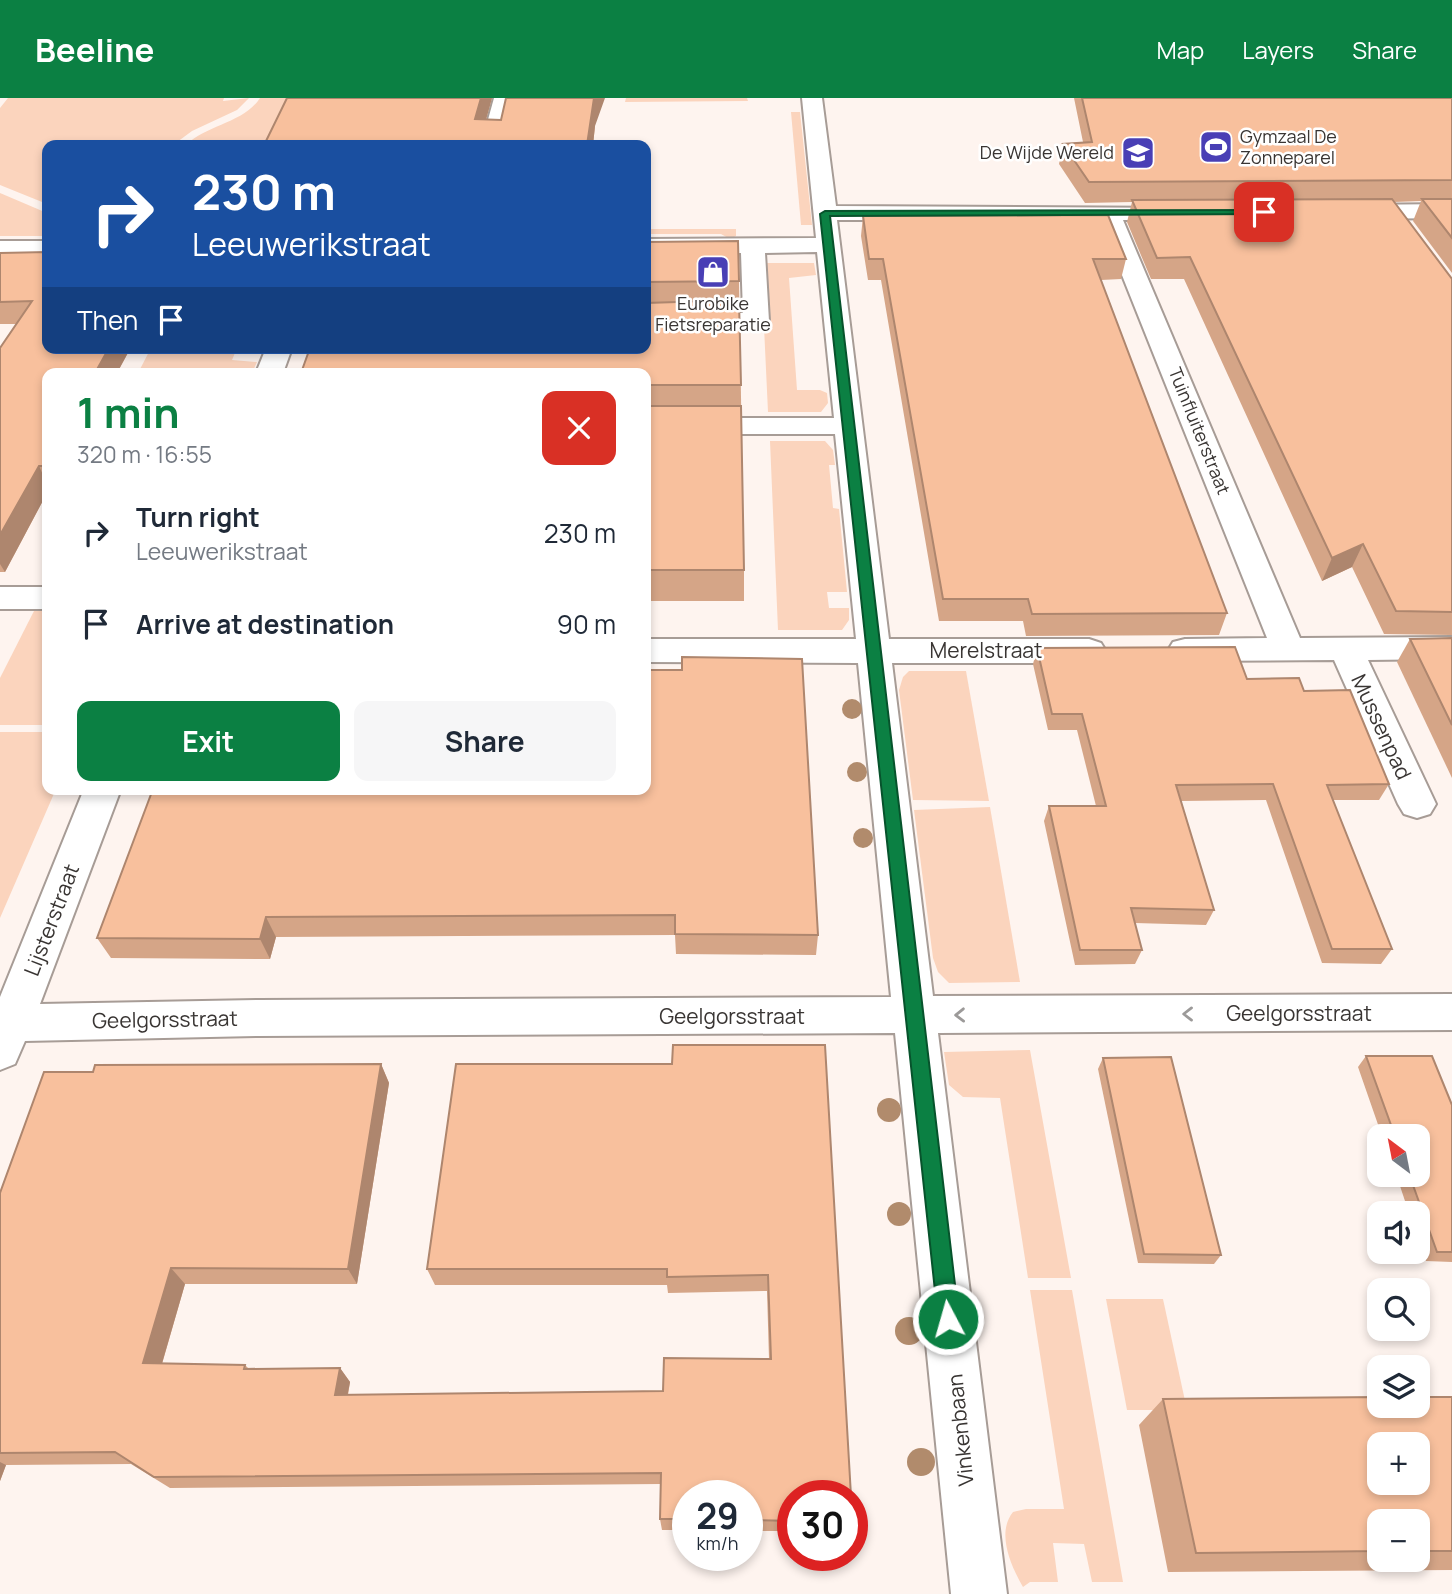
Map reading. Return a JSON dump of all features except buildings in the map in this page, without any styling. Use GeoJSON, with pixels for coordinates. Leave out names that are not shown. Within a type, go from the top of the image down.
{"type":"FeatureCollection","features":[{"type":"Feature","properties":{"kind":"street"},"geometry":{"type":"LineString","coordinates":[[493,140],[504,98]]}},
{"type":"Feature","properties":{"kind":"street","name":"Vinkenbaan"},"geometry":{"type":"LineString","coordinates":[[812,98],[979,1594]]}},
{"type":"Feature","properties":{"kind":"street"},"geometry":{"type":"LineString","coordinates":[[1325,212],[1400,222],[1452,211]]}},
{"type":"Feature","properties":{"kind":"street","name":"Tuinfluiterstraat"},"geometry":{"type":"LineString","coordinates":[[1109,213],[1288,649]]}},
{"type":"Feature","properties":{"kind":"street"},"geometry":{"type":"LineString","coordinates":[[825,214],[1204,213]]}},
{"type":"Feature","properties":{"kind":"street"},"geometry":{"type":"LineString","coordinates":[[651,246],[828,245]]}},
{"type":"Feature","properties":{"kind":"street"},"geometry":{"type":"LineString","coordinates":[[651,322],[756,321],[753,246]]}},
{"type":"Feature","properties":{"kind":"street"},"geometry":{"type":"LineString","coordinates":[[0,248],[42,248]]}},
{"type":"Feature","properties":{"kind":"street"},"geometry":{"type":"LineString","coordinates":[[651,426],[847,426]]}},
{"type":"Feature","properties":{"kind":"street"},"geometry":{"type":"LineString","coordinates":[[0,598],[42,597]]}},
{"type":"Feature","properties":{"kind":"street"},"geometry":{"type":"LineString","coordinates":[[1157,650],[1452,648]]}},
{"type":"Feature","properties":{"kind":"street","name":"Mussenpad"},"geometry":{"type":"LineString","coordinates":[[1346,649],[1417,804]]}},
{"type":"Feature","properties":{"kind":"street","name":"Merelstraat"},"geometry":{"type":"LineString","coordinates":[[651,651],[1117,650]]}},
{"type":"Feature","properties":{"kind":"street","name":"Lijsterstraat"},"geometry":{"type":"LineString","coordinates":[[6,1037],[101,795]]}},
{"type":"Feature","properties":{"kind":"street","name":"Geelgorsstraat"},"geometry":{"type":"LineString","coordinates":[[6,1037],[259,1018],[1452,1013]]}},
{"type":"Feature","properties":{"kind":"shaded area"},"geometry":{"type":"Polygon","coordinates":[[[8,98],[224,98],[223,101],[249,98],[237,110],[192,131],[180,140],[42,140],[42,202],[0,185],[0,108],[8,98]]]}},
{"type":"Feature","properties":{"kind":"shaded area"},"geometry":{"type":"Polygon","coordinates":[[[260,98],[292,98],[271,140],[192,140],[235,119],[260,98]]]}},
{"type":"Feature","properties":{"kind":"shaded area"},"geometry":{"type":"Polygon","coordinates":[[[626,98],[747,98],[748,101],[625,102],[626,98]]]}},
{"type":"Feature","properties":{"kind":"shaded area"},"geometry":{"type":"Polygon","coordinates":[[[791,112],[800,112],[812,225],[801,225],[791,112]]]}},
{"type":"Feature","properties":{"kind":"shaded area"},"geometry":{"type":"Polygon","coordinates":[[[0,193],[42,211],[42,236],[0,236],[0,193]]]}},
{"type":"Feature","properties":{"kind":"shaded area"},"geometry":{"type":"Polygon","coordinates":[[[651,229],[736,229],[736,236],[730,239],[721,234],[651,234],[651,229]]]}},
{"type":"Feature","properties":{"kind":"shaded area"},"geometry":{"type":"Polygon","coordinates":[[[761,263],[814,263],[816,275],[789,278],[797,390],[820,390],[827,393],[828,403],[821,412],[768,412],[761,263]]]}},
{"type":"Feature","properties":{"kind":"shaded area"},"geometry":{"type":"Polygon","coordinates":[[[148,354],[234,354],[232,360],[257,362],[254,368],[141,368],[148,354]]]}},
{"type":"Feature","properties":{"kind":"shaded area"},"geometry":{"type":"Polygon","coordinates":[[[770,441],[825,441],[833,450],[835,465],[829,465],[833,508],[839,509],[847,592],[827,592],[829,608],[849,608],[849,620],[842,630],[778,630],[770,441]]]}},
{"type":"Feature","properties":{"kind":"shaded area"},"geometry":{"type":"Polygon","coordinates":[[[42,608],[42,725],[0,725],[0,678],[35,609],[42,608]]]}},
{"type":"Feature","properties":{"kind":"shaded area"},"geometry":{"type":"Polygon","coordinates":[[[909,671],[966,671],[989,801],[913,800],[899,690],[903,677],[909,671]]]}},
{"type":"Feature","properties":{"kind":"shaded area"},"geometry":{"type":"Polygon","coordinates":[[[0,732],[42,732],[42,795],[53,795],[0,918],[0,732]]]}},
{"type":"Feature","properties":{"kind":"shaded area"},"geometry":{"type":"Polygon","coordinates":[[[990,807],[1020,982],[949,983],[938,972],[933,958],[914,810],[990,807]]]}},
{"type":"Feature","properties":{"kind":"shaded area"},"geometry":{"type":"Polygon","coordinates":[[[1030,1050],[1071,1278],[1028,1278],[1000,1098],[963,1097],[949,1085],[944,1052],[1030,1050]]]}},
{"type":"Feature","properties":{"kind":"shaded area"},"geometry":{"type":"Polygon","coordinates":[[[1030,1290],[1072,1290],[1123,1582],[1092,1582],[1084,1544],[1053,1543],[1058,1582],[1030,1582],[1023,1587],[1010,1560],[1006,1530],[1013,1512],[1026,1509],[1064,1509],[1030,1290]]]}},
{"type":"Feature","properties":{"kind":"shaded area"},"geometry":{"type":"Polygon","coordinates":[[[1106,1299],[1163,1299],[1187,1410],[1127,1410],[1106,1299]]]}},
{"type":"Feature","properties":{"kind":"place","name":"Gymzaal De Zonneparel"},"geometry":{"type":"Point","coordinates":[1216,147]}},
{"type":"Feature","properties":{"kind":"place","name":"De Wijde Wereld"},"geometry":{"type":"Point","coordinates":[1138,153]}},
{"type":"Feature","properties":{"kind":"place","name":"Eurobike Fietsreparatie"},"geometry":{"type":"Point","coordinates":[713,272]}},
{"type":"Feature","properties":{"kind":"route"},"geometry":{"type":"LineString","coordinates":[[948,1319],[825,214],[1264,212]]}}]}
